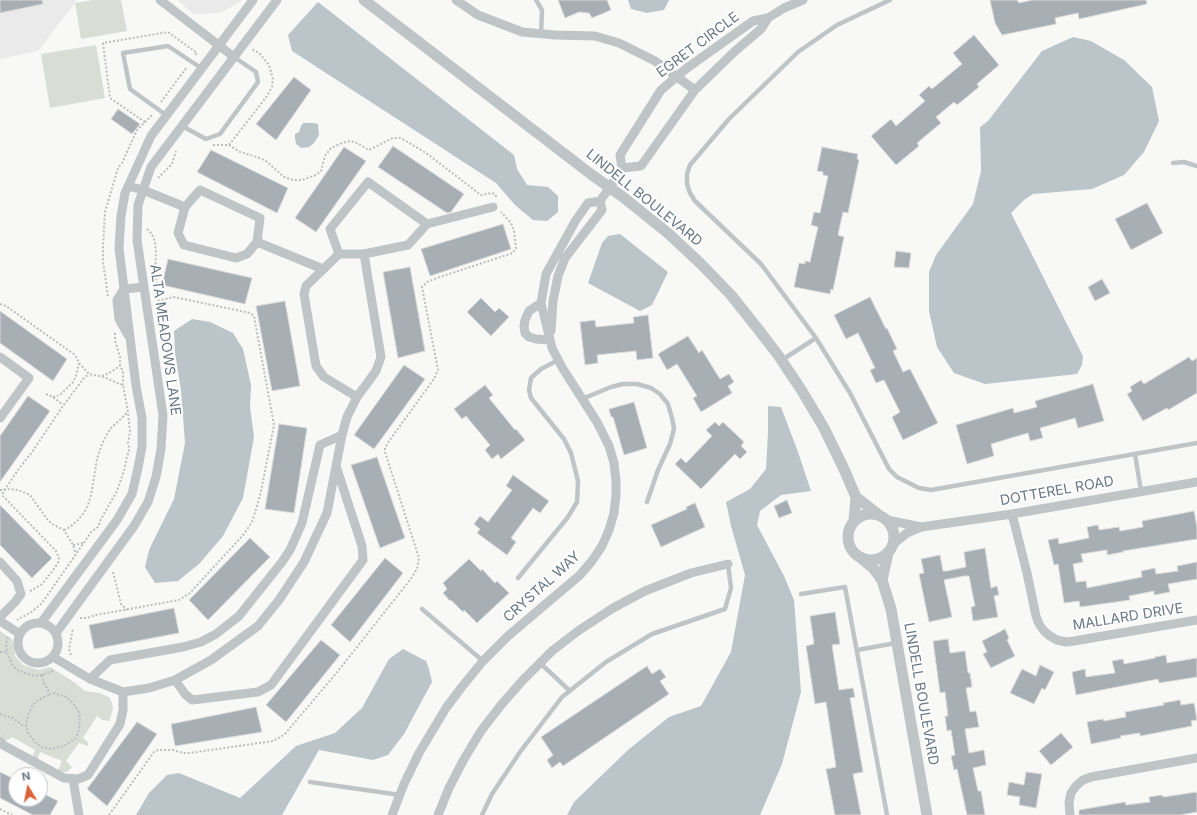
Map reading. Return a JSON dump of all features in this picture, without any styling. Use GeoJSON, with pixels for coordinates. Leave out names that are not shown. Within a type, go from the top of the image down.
{"type":"FeatureCollection","features":[{"type":"Feature","properties":{"kind":"street"},"geometry":{"type":"LineString","coordinates":[[160,0],[234,57]]}},
{"type":"Feature","properties":{"kind":"street"},"geometry":{"type":"LineString","coordinates":[[41,623],[118,520],[132,494],[138,468],[142,447],[142,418],[136,386],[131,340],[119,319],[117,300],[124,289],[119,248],[121,216],[125,193],[151,136],[253,0]]}},
{"type":"Feature","properties":{"kind":"street","name":"ALTA MEADOWS LANE"},"geometry":{"type":"LineString","coordinates":[[56,633],[134,526],[148,502],[156,477],[161,449],[163,415],[148,287],[137,240],[138,205],[147,192],[152,167],[277,0]]}},
{"type":"Feature","properties":{"kind":"street","name":"LINDELL BOULEVARD"},"geometry":{"type":"LineString","coordinates":[[364,0],[610,187],[669,234],[701,264],[758,329],[802,391],[824,428],[856,497],[854,520]]}},
{"type":"Feature","properties":{"kind":"street"},"geometry":{"type":"LineString","coordinates":[[456,0],[478,15],[522,32],[555,36],[595,36],[619,43],[655,61],[695,90]]}},
{"type":"Feature","properties":{"kind":"street","name":"EGRET CIRCLE"},"geometry":{"type":"LineString","coordinates":[[610,187],[622,168],[620,155],[661,90],[676,77],[753,21],[768,18],[793,2],[803,0]]}},
{"type":"Feature","properties":{"kind":"street","name":"EGRET CIRCLE"},"geometry":{"type":"LineString","coordinates":[[622,168],[641,166],[695,90],[734,52],[761,29],[768,18]]}},
{"type":"Feature","properties":{"kind":"street"},"geometry":{"type":"LineString","coordinates":[[340,254],[330,229],[368,182],[427,224]]}},
{"type":"Feature","properties":{"kind":"street"},"geometry":{"type":"LineString","coordinates":[[128,186],[185,206]]}},
{"type":"Feature","properties":{"kind":"street","name":"CRYSTAL WAY"},"geometry":{"type":"LineString","coordinates":[[392,815],[419,753],[432,730],[461,688],[483,661],[508,636],[580,575],[602,546],[609,530],[614,512],[616,495],[614,463],[606,438],[552,348],[541,303],[546,274],[576,220],[588,203],[600,201],[610,187]]}},
{"type":"Feature","properties":{"kind":"street"},"geometry":{"type":"LineString","coordinates":[[200,190],[260,218],[257,242],[247,254],[236,258],[184,245],[178,233],[185,206],[200,190]]}},
{"type":"Feature","properties":{"kind":"street","name":"CRYSTAL WAY"},"geometry":{"type":"LineString","coordinates":[[550,340],[553,301],[558,276],[565,258],[602,210],[600,201]]}},
{"type":"Feature","properties":{"kind":"street"},"geometry":{"type":"LineString","coordinates":[[356,397],[324,376],[316,366],[304,294],[306,286],[340,254],[364,254],[408,245],[427,224],[496,206]]}},
{"type":"Feature","properties":{"kind":"street"},"geometry":{"type":"LineString","coordinates":[[257,242],[323,269]]}},
{"type":"Feature","properties":{"kind":"street"},"geometry":{"type":"LineString","coordinates":[[53,657],[90,679],[122,692],[149,688],[175,680],[211,660],[258,626],[279,600],[304,562],[327,513],[342,435],[347,417],[356,397],[376,371],[381,357],[364,254]]}},
{"type":"Feature","properties":{"kind":"street"},"geometry":{"type":"LineString","coordinates":[[124,289],[148,287]]}},
{"type":"Feature","properties":{"kind":"street"},"geometry":{"type":"LineString","coordinates":[[541,303],[529,311],[524,320],[525,333],[529,337],[536,339],[550,340]]}},
{"type":"Feature","properties":{"kind":"street"},"geometry":{"type":"LineString","coordinates":[[0,357],[29,378],[0,418]]}},
{"type":"Feature","properties":{"kind":"street"},"geometry":{"type":"LineString","coordinates":[[90,679],[110,660],[183,647],[201,642],[216,634],[239,616],[290,550],[302,523],[320,445],[342,435]]}},
{"type":"Feature","properties":{"kind":"street"},"geometry":{"type":"LineString","coordinates":[[175,680],[185,694],[192,700],[258,692],[270,685],[363,560],[362,546],[336,464]]}},
{"type":"Feature","properties":{"kind":"street","name":"DOTTEREL ROAD"},"geometry":{"type":"LineString","coordinates":[[890,549],[897,540],[907,533],[921,527],[1012,514],[1197,482]]}},
{"type":"Feature","properties":{"kind":"street","name":"LINDELL BOULEVARD"},"geometry":{"type":"LineString","coordinates":[[856,497],[883,517]]}},
{"type":"Feature","properties":{"kind":"street"},"geometry":{"type":"LineString","coordinates":[[870,513],[883,517],[892,527],[894,532],[890,549],[880,558],[871,560],[862,559],[854,554],[849,546],[847,537],[848,528],[854,520],[861,515],[870,513]]}},
{"type":"Feature","properties":{"kind":"street","name":"MALLARD DRIVE"},"geometry":{"type":"LineString","coordinates":[[1012,514],[1028,573],[1036,616],[1039,624],[1050,636],[1057,640],[1066,642],[1197,620]]}},
{"type":"Feature","properties":{"kind":"street","name":"DOTTEREL ROAD"},"geometry":{"type":"LineString","coordinates":[[883,517],[921,527]]}},
{"type":"Feature","properties":{"kind":"street","name":"LINDELL BOULEVARD"},"geometry":{"type":"LineString","coordinates":[[882,580],[890,549]]}},
{"type":"Feature","properties":{"kind":"street","name":"LINDELL BOULEVARD"},"geometry":{"type":"LineString","coordinates":[[862,559],[873,568],[882,580],[890,609],[926,815]]}},
{"type":"Feature","properties":{"kind":"street"},"geometry":{"type":"LineString","coordinates":[[0,562],[18,580],[21,594],[0,617]]}},
{"type":"Feature","properties":{"kind":"street"},"geometry":{"type":"LineString","coordinates":[[438,815],[449,788],[481,731],[522,680],[552,651],[578,631],[613,608],[646,591],[691,573],[728,564]]}},
{"type":"Feature","properties":{"kind":"street"},"geometry":{"type":"LineString","coordinates":[[0,621],[20,634]]}},
{"type":"Feature","properties":{"kind":"street"},"geometry":{"type":"LineString","coordinates":[[35,623],[47,624],[56,633],[59,646],[57,652],[48,660],[42,663],[36,663],[24,657],[20,652],[18,640],[20,634],[29,625],[35,623]]}},
{"type":"Feature","properties":{"kind":"street"},"geometry":{"type":"LineString","coordinates":[[0,741],[64,778],[78,779],[88,775],[120,724],[124,710],[122,692]]}},
{"type":"Feature","properties":{"kind":"street"},"geometry":{"type":"LineString","coordinates":[[1070,815],[1069,802],[1071,793],[1076,786],[1087,778],[1197,758]]}},
{"type":"Feature","properties":{"kind":"street"},"geometry":{"type":"LineString","coordinates":[[74,779],[79,815]]}},
{"type":"Feature","properties":{"kind":"lane"},"geometry":{"type":"LineString","coordinates":[[536,0],[542,10],[541,34]]}},
{"type":"Feature","properties":{"kind":"lane"},"geometry":{"type":"LineString","coordinates":[[890,0],[837,25],[798,52],[729,119],[690,165],[687,174],[687,184],[690,194],[695,201],[761,264],[816,338],[850,393],[889,469],[898,478],[919,488],[931,490],[1197,443]]}},
{"type":"Feature","properties":{"kind":"lane"},"geometry":{"type":"LineString","coordinates":[[166,115],[130,89],[123,53],[168,46],[202,68]]}},
{"type":"Feature","properties":{"kind":"lane"},"geometry":{"type":"LineString","coordinates":[[182,126],[206,139],[220,134],[258,82],[256,72],[234,57]]}},
{"type":"Feature","properties":{"kind":"lane"},"geometry":{"type":"LineString","coordinates":[[1174,163],[1184,162],[1197,166]]}},
{"type":"Feature","properties":{"kind":"lane"},"geometry":{"type":"LineString","coordinates":[[781,360],[816,338]]}},
{"type":"Feature","properties":{"kind":"lane"},"geometry":{"type":"LineString","coordinates":[[518,578],[568,518],[577,502],[578,481],[571,453],[564,439],[531,398],[529,390],[531,378],[541,369],[558,360]]}},
{"type":"Feature","properties":{"kind":"lane"},"geometry":{"type":"LineString","coordinates":[[582,400],[611,387],[623,384],[637,384],[650,388],[660,394],[668,404],[674,429],[670,444],[658,470],[647,502]]}},
{"type":"Feature","properties":{"kind":"lane"},"geometry":{"type":"LineString","coordinates":[[1135,454],[1142,491]]}},
{"type":"Feature","properties":{"kind":"lane"},"geometry":{"type":"LineString","coordinates":[[482,815],[492,794],[520,752],[562,697],[606,662],[652,634],[725,609],[731,588],[728,564]]}},
{"type":"Feature","properties":{"kind":"lane"},"geometry":{"type":"LineString","coordinates":[[801,594],[845,587],[887,815]]}},
{"type":"Feature","properties":{"kind":"lane"},"geometry":{"type":"LineString","coordinates":[[422,609],[483,661]]}},
{"type":"Feature","properties":{"kind":"lane"},"geometry":{"type":"LineString","coordinates":[[857,650],[896,643]]}},
{"type":"Feature","properties":{"kind":"lane"},"geometry":{"type":"LineString","coordinates":[[540,663],[570,691]]}},
{"type":"Feature","properties":{"kind":"lane"},"geometry":{"type":"LineString","coordinates":[[310,782],[400,795]]}},
{"type":"Feature","properties":{"kind":"path"},"geometry":{"type":"LineString","coordinates":[[145,122],[110,98],[102,43],[168,32],[197,53],[181,76]]}},
{"type":"Feature","properties":{"kind":"path"},"geometry":{"type":"LineString","coordinates":[[211,145],[229,145],[240,152],[266,161],[284,177],[293,180],[302,180],[316,175],[321,170],[326,156],[331,148],[342,143],[350,141],[369,150],[393,138],[400,138],[426,153],[481,195],[491,193],[495,194],[496,198]]}},
{"type":"Feature","properties":{"kind":"path"},"geometry":{"type":"LineString","coordinates":[[147,192],[156,180],[172,164],[177,147]]}},
{"type":"Feature","properties":{"kind":"path"},"geometry":{"type":"LineString","coordinates":[[109,815],[154,752],[158,750],[173,750],[190,753],[273,741],[284,736],[346,661],[417,569],[419,558],[385,448],[434,379],[438,370],[422,287],[426,282],[513,253],[516,248],[514,231],[511,223],[496,206]]}},
{"type":"Feature","properties":{"kind":"path"},"geometry":{"type":"LineString","coordinates":[[145,226],[152,234],[156,252],[155,275],[157,282],[148,287]]}},
{"type":"Feature","properties":{"kind":"path"},"geometry":{"type":"LineString","coordinates":[[79,618],[86,618],[178,600],[190,593],[244,534],[252,522],[260,496],[274,425],[254,316],[250,313],[174,297],[154,301]]}},
{"type":"Feature","properties":{"kind":"path"},"geometry":{"type":"LineString","coordinates":[[0,304],[6,306],[75,355],[79,363],[89,374],[101,376],[123,384],[130,432],[128,443],[129,447],[124,471],[117,491],[98,527],[92,531],[42,603],[33,611],[19,618],[11,628],[6,644],[7,652],[14,666],[19,671],[35,676],[56,670],[71,657],[69,649],[74,626]]}},
{"type":"Feature","properties":{"kind":"path"},"geometry":{"type":"LineString","coordinates":[[53,397],[60,394],[73,382],[79,363]]}},
{"type":"Feature","properties":{"kind":"path"},"geometry":{"type":"LineString","coordinates":[[101,376],[120,366]]}},
{"type":"Feature","properties":{"kind":"path"},"geometry":{"type":"LineString","coordinates":[[28,592],[42,585],[52,573],[58,563],[59,558],[56,551],[2,495],[63,406],[84,378],[89,374]]}},
{"type":"Feature","properties":{"kind":"path"},"geometry":{"type":"LineString","coordinates":[[46,394],[53,397],[63,406]]}},
{"type":"Feature","properties":{"kind":"path"},"geometry":{"type":"LineString","coordinates":[[64,530],[74,523],[86,509],[91,495],[97,459],[102,444],[110,429],[128,412]]}},
{"type":"Feature","properties":{"kind":"path"},"geometry":{"type":"LineString","coordinates":[[0,490],[18,490],[30,494],[47,519],[52,524],[64,530],[73,545],[76,554]]}},
{"type":"Feature","properties":{"kind":"path"},"geometry":{"type":"LineString","coordinates":[[73,545],[84,543]]}},
{"type":"Feature","properties":{"kind":"path"},"geometry":{"type":"LineString","coordinates":[[109,576],[113,570],[121,604],[127,610]]}},
{"type":"Feature","properties":{"kind":"path"},"geometry":{"type":"LineString","coordinates":[[76,621],[82,614]]}},
{"type":"Feature","properties":{"kind":"path"},"geometry":{"type":"LineString","coordinates":[[0,652],[7,652]]}},
{"type":"Feature","properties":{"kind":"path"},"geometry":{"type":"LineString","coordinates":[[42,675],[44,683],[50,694]]}},
{"type":"Feature","properties":{"kind":"path"},"geometry":{"type":"LineString","coordinates":[[54,693],[66,697],[78,710],[80,717],[79,730],[76,738],[64,746],[50,748],[42,747],[36,743],[28,732],[26,725],[28,712],[33,705],[38,700],[50,694],[54,693]]}},
{"type":"Feature","properties":{"kind":"path"},"geometry":{"type":"LineString","coordinates":[[0,714],[14,718],[22,725],[26,725]]}},
{"type":"Feature","properties":{"kind":"path"},"geometry":{"type":"LineString","coordinates":[[0,809],[12,815]]}},
{"type":"Feature","properties":{"kind":"shaded area"},"geometry":{"type":"Polygon","coordinates":[[[0,0],[77,0],[38,51],[0,59],[0,0]]]}},
{"type":"Feature","properties":{"kind":"shaded area"},"geometry":{"type":"Polygon","coordinates":[[[93,0],[121,0],[127,31],[81,39],[75,3],[93,0]]]}},
{"type":"Feature","properties":{"kind":"shaded area"},"geometry":{"type":"Polygon","coordinates":[[[177,0],[242,0],[221,13],[194,14],[177,0]]]}},
{"type":"Feature","properties":{"kind":"shaded area"},"geometry":{"type":"Polygon","coordinates":[[[628,0],[669,0],[664,10],[647,13],[631,9],[628,0]]]}},
{"type":"Feature","properties":{"kind":"shaded area"},"geometry":{"type":"Polygon","coordinates":[[[318,2],[514,155],[517,169],[527,185],[548,187],[558,196],[558,212],[547,221],[533,220],[515,205],[496,183],[292,51],[288,35],[318,2]]]}},
{"type":"Feature","properties":{"kind":"shaded area"},"geometry":{"type":"Polygon","coordinates":[[[1073,37],[1091,41],[1124,60],[1152,87],[1159,121],[1144,152],[1124,175],[1092,189],[1033,194],[1024,200],[1011,213],[1083,356],[1082,365],[1077,374],[985,384],[954,373],[937,347],[929,311],[929,272],[936,255],[973,204],[981,171],[980,127],[988,121],[1042,51],[1073,37]]]}},
{"type":"Feature","properties":{"kind":"shaded area"},"geometry":{"type":"Polygon","coordinates":[[[96,45],[105,98],[50,108],[41,54],[96,45]]]}},
{"type":"Feature","properties":{"kind":"shaded area"},"geometry":{"type":"Polygon","coordinates":[[[303,123],[318,124],[319,135],[314,143],[309,147],[301,148],[296,144],[295,134],[299,132],[303,123]]]}},
{"type":"Feature","properties":{"kind":"shaded area"},"geometry":{"type":"Polygon","coordinates":[[[620,234],[668,272],[652,305],[640,311],[588,283],[602,243],[608,236],[620,234]]]}},
{"type":"Feature","properties":{"kind":"shaded area"},"geometry":{"type":"Polygon","coordinates":[[[192,319],[210,322],[233,333],[243,349],[251,385],[250,407],[254,437],[243,498],[223,536],[199,564],[178,581],[155,583],[145,567],[149,550],[174,499],[185,443],[174,331],[192,319]]]}},
{"type":"Feature","properties":{"kind":"shaded area"},"geometry":{"type":"Polygon","coordinates":[[[768,406],[781,407],[811,491],[781,495],[760,511],[757,525],[784,576],[794,600],[801,692],[782,764],[760,815],[567,815],[574,802],[628,750],[669,717],[701,706],[731,652],[745,575],[731,526],[726,502],[750,489],[766,469],[768,406]]]}},
{"type":"Feature","properties":{"kind":"shaded area"},"geometry":{"type":"Polygon","coordinates":[[[0,631],[12,639],[15,656],[23,665],[39,670],[50,667],[74,682],[85,691],[99,693],[109,697],[112,703],[113,709],[109,721],[102,720],[97,716],[83,738],[88,742],[88,746],[79,743],[66,761],[72,767],[67,772],[61,772],[58,770],[62,761],[40,752],[37,760],[32,758],[35,750],[12,737],[6,741],[0,735],[0,631]]]}},
{"type":"Feature","properties":{"kind":"shaded area"},"geometry":{"type":"Polygon","coordinates":[[[403,649],[426,661],[432,682],[404,734],[388,755],[373,760],[319,750],[282,815],[136,815],[149,793],[167,775],[179,773],[240,798],[296,746],[335,733],[362,708],[389,659],[403,649]]]}},
{"type":"Feature","properties":{"kind":"building"},"geometry":{"type":"Polygon","coordinates":[[[0,0],[42,0],[43,4],[0,13],[0,0]]]}},
{"type":"Feature","properties":{"kind":"building"},"geometry":{"type":"Polygon","coordinates":[[[558,0],[607,0],[611,10],[592,18],[589,13],[579,12],[565,18],[558,0]]]}},
{"type":"Feature","properties":{"kind":"building"},"geometry":{"type":"Polygon","coordinates":[[[990,0],[1017,0],[1019,3],[1032,0],[1146,0],[1147,4],[1079,19],[1078,13],[1055,18],[1056,24],[1002,35],[995,23],[990,0]]]}},
{"type":"Feature","properties":{"kind":"building"},"geometry":{"type":"Polygon","coordinates":[[[974,35],[999,65],[977,84],[979,87],[957,105],[954,102],[936,117],[941,123],[917,143],[919,146],[896,165],[871,136],[891,119],[896,126],[925,101],[919,95],[929,86],[932,89],[962,64],[953,53],[974,35]]]}},
{"type":"Feature","properties":{"kind":"building"},"geometry":{"type":"Polygon","coordinates":[[[294,77],[311,90],[276,140],[256,124],[294,77]]]}},
{"type":"Feature","properties":{"kind":"building"},"geometry":{"type":"Polygon","coordinates":[[[118,109],[140,124],[132,134],[111,119],[118,109]]]}},
{"type":"Feature","properties":{"kind":"building"},"geometry":{"type":"Polygon","coordinates":[[[393,146],[464,194],[451,212],[447,213],[378,167],[393,146]]]}},
{"type":"Feature","properties":{"kind":"building"},"geometry":{"type":"Polygon","coordinates":[[[344,147],[366,161],[316,232],[295,218],[344,147]]]}},
{"type":"Feature","properties":{"kind":"building"},"geometry":{"type":"Polygon","coordinates":[[[822,147],[858,154],[857,159],[859,160],[848,213],[843,212],[838,235],[844,237],[833,290],[831,289],[830,294],[794,287],[799,263],[805,264],[805,261],[810,262],[818,227],[811,225],[814,212],[820,213],[828,176],[823,175],[823,172],[817,171],[822,147]]]}},
{"type":"Feature","properties":{"kind":"building"},"geometry":{"type":"Polygon","coordinates":[[[211,150],[288,188],[277,213],[197,172],[211,150]]]}},
{"type":"Feature","properties":{"kind":"building"},"geometry":{"type":"Polygon","coordinates":[[[1147,203],[1163,233],[1131,250],[1115,219],[1147,203]]]}},
{"type":"Feature","properties":{"kind":"building"},"geometry":{"type":"Polygon","coordinates":[[[503,224],[511,249],[430,276],[421,249],[503,224]]]}},
{"type":"Feature","properties":{"kind":"building"},"geometry":{"type":"Polygon","coordinates":[[[896,251],[911,253],[909,268],[894,267],[896,251]]]}},
{"type":"Feature","properties":{"kind":"building"},"geometry":{"type":"Polygon","coordinates":[[[168,259],[252,278],[245,304],[162,285],[168,259]]]}},
{"type":"Feature","properties":{"kind":"building"},"geometry":{"type":"Polygon","coordinates":[[[410,267],[425,351],[398,358],[383,272],[410,267]]]}},
{"type":"Feature","properties":{"kind":"building"},"geometry":{"type":"Polygon","coordinates":[[[1102,279],[1110,293],[1095,301],[1088,287],[1102,279]]]}},
{"type":"Feature","properties":{"kind":"building"},"geometry":{"type":"Polygon","coordinates":[[[870,297],[897,349],[893,351],[903,372],[910,369],[938,423],[903,440],[892,417],[900,412],[884,380],[876,383],[870,370],[875,368],[858,333],[846,339],[834,315],[870,297]]]}},
{"type":"Feature","properties":{"kind":"building"},"geometry":{"type":"Polygon","coordinates":[[[481,298],[495,312],[499,308],[509,317],[491,336],[467,312],[481,298]]]}},
{"type":"Feature","properties":{"kind":"building"},"geometry":{"type":"Polygon","coordinates":[[[285,301],[300,386],[272,391],[256,306],[285,301]]]}},
{"type":"Feature","properties":{"kind":"building"},"geometry":{"type":"Polygon","coordinates":[[[0,311],[67,359],[53,381],[0,343],[0,311]]]}},
{"type":"Feature","properties":{"kind":"building"},"geometry":{"type":"Polygon","coordinates":[[[648,315],[653,358],[637,360],[636,351],[597,355],[598,363],[585,365],[580,322],[595,320],[596,327],[634,323],[633,317],[648,315]]]}},
{"type":"Feature","properties":{"kind":"building"},"geometry":{"type":"Polygon","coordinates":[[[688,336],[699,353],[702,350],[720,379],[729,374],[734,382],[728,386],[732,393],[701,412],[693,398],[697,396],[677,364],[667,370],[658,354],[688,336]]]}},
{"type":"Feature","properties":{"kind":"building"},"geometry":{"type":"Polygon","coordinates":[[[1189,357],[1192,361],[1197,358],[1197,393],[1168,410],[1167,408],[1143,421],[1127,394],[1132,391],[1130,387],[1141,380],[1144,384],[1189,357]]]}},
{"type":"Feature","properties":{"kind":"building"},"geometry":{"type":"Polygon","coordinates":[[[404,365],[425,379],[374,449],[354,435],[404,365]]]}},
{"type":"Feature","properties":{"kind":"building"},"geometry":{"type":"Polygon","coordinates":[[[1093,384],[1104,421],[1078,428],[1075,418],[1040,428],[1043,438],[1030,441],[1028,433],[991,444],[994,456],[967,464],[956,425],[1013,408],[1014,413],[1037,407],[1035,401],[1093,384]]]}},
{"type":"Feature","properties":{"kind":"building"},"geometry":{"type":"Polygon","coordinates":[[[485,385],[493,395],[489,398],[525,440],[501,459],[498,454],[492,459],[485,450],[490,445],[466,416],[462,419],[454,409],[485,385]]]}},
{"type":"Feature","properties":{"kind":"building"},"geometry":{"type":"Polygon","coordinates":[[[28,396],[50,411],[0,482],[0,436],[28,396]]]}},
{"type":"Feature","properties":{"kind":"building"},"geometry":{"type":"Polygon","coordinates":[[[634,402],[647,448],[624,455],[613,417],[611,417],[609,409],[634,402]]]}},
{"type":"Feature","properties":{"kind":"building"},"geometry":{"type":"Polygon","coordinates":[[[715,422],[719,426],[723,422],[744,442],[741,446],[747,452],[740,459],[735,454],[701,489],[675,464],[681,458],[686,463],[712,436],[706,430],[715,422]]]}},
{"type":"Feature","properties":{"kind":"building"},"geometry":{"type":"Polygon","coordinates":[[[279,424],[307,428],[294,513],[265,509],[279,424]]]}},
{"type":"Feature","properties":{"kind":"building"},"geometry":{"type":"Polygon","coordinates":[[[377,457],[405,538],[380,548],[351,465],[377,457]]]}},
{"type":"Feature","properties":{"kind":"building"},"geometry":{"type":"Polygon","coordinates":[[[513,475],[549,501],[540,513],[533,508],[511,538],[516,542],[507,555],[477,533],[480,529],[474,524],[480,516],[488,522],[512,490],[506,486],[513,475]]]}},
{"type":"Feature","properties":{"kind":"building"},"geometry":{"type":"Polygon","coordinates":[[[787,500],[792,513],[779,518],[774,506],[787,500]]]}},
{"type":"Feature","properties":{"kind":"building"},"geometry":{"type":"Polygon","coordinates":[[[695,503],[705,527],[661,547],[651,525],[687,509],[686,507],[695,503]]]}},
{"type":"Feature","properties":{"kind":"building"},"geometry":{"type":"Polygon","coordinates":[[[0,505],[52,558],[32,578],[0,545],[0,505]]]}},
{"type":"Feature","properties":{"kind":"building"},"geometry":{"type":"Polygon","coordinates":[[[1194,511],[1197,527],[1197,539],[1107,555],[1107,550],[1081,554],[1083,562],[1073,564],[1076,582],[1086,581],[1087,588],[1142,577],[1141,571],[1155,568],[1156,574],[1178,571],[1177,566],[1197,562],[1197,579],[1168,584],[1170,592],[1154,595],[1154,591],[1129,596],[1130,600],[1080,607],[1079,601],[1064,603],[1058,564],[1054,565],[1048,540],[1058,538],[1059,544],[1089,538],[1087,527],[1098,525],[1099,530],[1119,527],[1120,531],[1143,527],[1142,521],[1194,511]]]}},
{"type":"Feature","properties":{"kind":"building"},"geometry":{"type":"Polygon","coordinates":[[[250,538],[270,557],[208,620],[189,600],[250,538]]]}},
{"type":"Feature","properties":{"kind":"building"},"geometry":{"type":"Polygon","coordinates":[[[985,548],[991,588],[997,586],[999,595],[994,596],[998,617],[973,621],[971,607],[975,606],[969,576],[964,576],[944,580],[952,617],[929,622],[919,574],[924,573],[921,559],[940,555],[943,571],[947,571],[966,567],[964,552],[985,548]]]}},
{"type":"Feature","properties":{"kind":"building"},"geometry":{"type":"Polygon","coordinates":[[[385,558],[403,573],[350,642],[331,625],[385,558]]]}},
{"type":"Feature","properties":{"kind":"building"},"geometry":{"type":"Polygon","coordinates":[[[469,559],[481,571],[482,569],[495,583],[497,581],[509,593],[477,623],[464,610],[463,612],[451,600],[450,601],[443,593],[447,589],[443,583],[469,559]]]}},
{"type":"Feature","properties":{"kind":"building"},"geometry":{"type":"Polygon","coordinates":[[[174,608],[179,633],[94,649],[89,625],[174,608]]]}},
{"type":"Feature","properties":{"kind":"building"},"geometry":{"type":"Polygon","coordinates":[[[835,612],[840,644],[832,645],[839,690],[853,688],[855,697],[850,698],[863,772],[853,774],[861,815],[835,815],[826,769],[836,767],[826,702],[815,704],[806,646],[814,644],[810,616],[835,612]]]}},
{"type":"Feature","properties":{"kind":"building"},"geometry":{"type":"Polygon","coordinates":[[[1005,629],[1009,638],[1007,640],[1015,656],[991,668],[983,654],[987,652],[982,641],[1005,629]]]}},
{"type":"Feature","properties":{"kind":"building"},"geometry":{"type":"Polygon","coordinates":[[[948,639],[950,653],[965,651],[968,673],[970,673],[972,687],[966,688],[970,712],[976,711],[979,727],[965,729],[969,753],[984,750],[986,765],[973,768],[978,791],[981,791],[985,815],[967,815],[957,769],[954,770],[951,756],[955,755],[951,730],[947,731],[945,716],[948,716],[945,692],[940,693],[933,641],[948,639]]]}},
{"type":"Feature","properties":{"kind":"building"},"geometry":{"type":"Polygon","coordinates":[[[321,640],[340,655],[286,722],[266,705],[321,640]]]}},
{"type":"Feature","properties":{"kind":"building"},"geometry":{"type":"Polygon","coordinates":[[[1166,655],[1167,663],[1197,658],[1197,677],[1159,683],[1158,679],[1076,695],[1072,672],[1085,669],[1086,677],[1115,673],[1112,661],[1123,659],[1124,664],[1166,655]]]}},
{"type":"Feature","properties":{"kind":"building"},"geometry":{"type":"Polygon","coordinates":[[[1040,665],[1054,672],[1045,690],[1042,688],[1034,704],[1010,693],[1022,669],[1036,676],[1040,665]]]}},
{"type":"Feature","properties":{"kind":"building"},"geometry":{"type":"Polygon","coordinates":[[[647,666],[652,674],[660,669],[666,677],[660,681],[669,694],[563,766],[560,762],[552,768],[547,760],[553,755],[541,737],[647,666]]]}},
{"type":"Feature","properties":{"kind":"building"},"geometry":{"type":"Polygon","coordinates":[[[1180,700],[1181,705],[1194,703],[1197,720],[1191,721],[1192,726],[1140,736],[1140,733],[1120,736],[1121,738],[1091,744],[1087,722],[1126,717],[1125,712],[1164,705],[1163,703],[1180,700]]]}},
{"type":"Feature","properties":{"kind":"building"},"geometry":{"type":"Polygon","coordinates":[[[256,707],[262,732],[175,746],[171,724],[256,707]]]}},
{"type":"Feature","properties":{"kind":"building"},"geometry":{"type":"Polygon","coordinates":[[[137,722],[157,734],[107,806],[87,789],[137,722]]]}},
{"type":"Feature","properties":{"kind":"building"},"geometry":{"type":"Polygon","coordinates":[[[1061,733],[1073,747],[1051,765],[1039,751],[1061,733]]]}},
{"type":"Feature","properties":{"kind":"building"},"geometry":{"type":"Polygon","coordinates":[[[0,772],[8,776],[8,802],[0,798],[0,772]]]}},
{"type":"Feature","properties":{"kind":"building"},"geometry":{"type":"Polygon","coordinates":[[[1026,772],[1042,774],[1036,808],[1019,805],[1020,797],[1007,795],[1009,782],[1024,785],[1026,772]]]}},
{"type":"Feature","properties":{"kind":"building"},"geometry":{"type":"Polygon","coordinates":[[[1197,792],[1197,812],[1180,815],[1079,815],[1079,810],[1125,802],[1126,805],[1150,802],[1149,797],[1162,795],[1163,797],[1197,792]]]}},
{"type":"Feature","properties":{"kind":"building"},"geometry":{"type":"Polygon","coordinates":[[[48,796],[58,801],[50,815],[33,815],[17,807],[48,807],[48,796]]]}}]}
